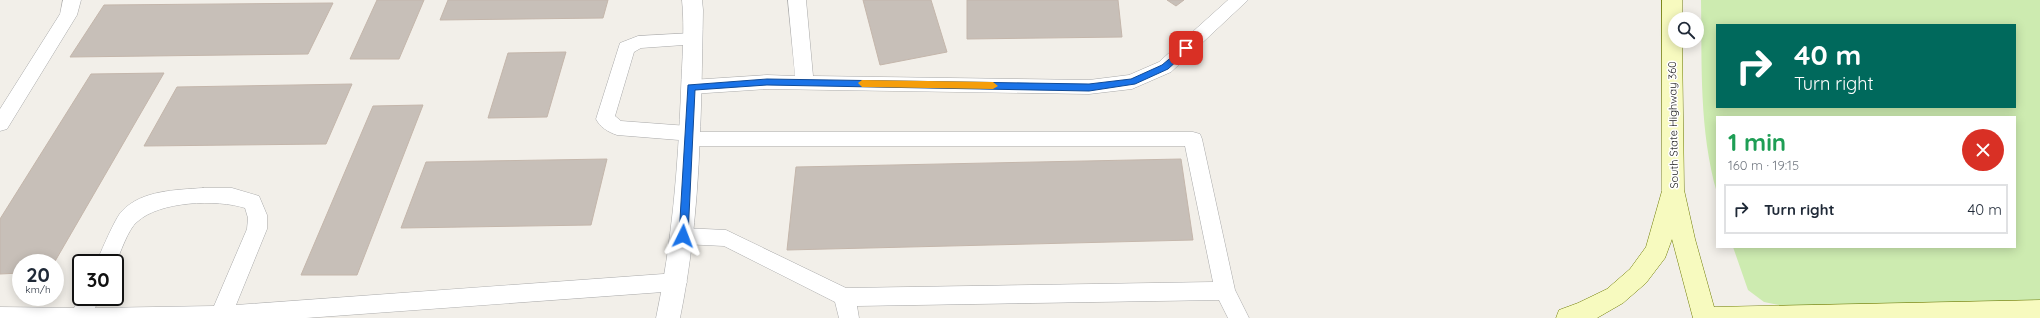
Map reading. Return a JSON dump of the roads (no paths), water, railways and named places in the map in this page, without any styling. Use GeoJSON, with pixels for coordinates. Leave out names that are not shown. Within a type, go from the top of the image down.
{"type":"FeatureCollection","features":[{"type":"Feature","properties":{"kind":"main road","name":"South State Highway 360"},"geometry":{"type":"LineString","coordinates":[[1672,0],[1673,190],[1683,239],[1705,318]]}},
{"type":"Feature","properties":{"kind":"main road"},"geometry":{"type":"LineString","coordinates":[[1568,318],[1587,311],[1615,296],[1638,276],[1657,251],[1673,190]]}},
{"type":"Feature","properties":{"kind":"main road"},"geometry":{"type":"LineString","coordinates":[[1705,318],[2040,311]]}},
{"type":"Feature","properties":{"kind":"street"},"geometry":{"type":"LineString","coordinates":[[668,318],[677,282],[683,236],[691,87],[692,0]]}},
{"type":"Feature","properties":{"kind":"lane"},"geometry":{"type":"LineString","coordinates":[[0,124],[68,15],[72,0]]}},
{"type":"Feature","properties":{"kind":"lane"},"geometry":{"type":"LineString","coordinates":[[797,0],[805,82]]}},
{"type":"Feature","properties":{"kind":"lane"},"geometry":{"type":"LineString","coordinates":[[691,87],[767,82],[805,82],[1089,87],[1132,82],[1165,67],[1238,0]]}},
{"type":"Feature","properties":{"kind":"lane"},"geometry":{"type":"LineString","coordinates":[[692,39],[638,42],[626,48],[605,119],[617,128],[688,136],[1193,138],[1225,291],[1240,318]]}},
{"type":"Feature","properties":{"kind":"lane"},"geometry":{"type":"LineString","coordinates":[[110,254],[128,217],[144,205],[172,198],[203,196],[232,196],[252,202],[259,217],[256,230],[221,315]]}},
{"type":"Feature","properties":{"kind":"lane"},"geometry":{"type":"LineString","coordinates":[[683,236],[726,238],[844,297],[1225,291]]}},
{"type":"Feature","properties":{"kind":"lane"},"geometry":{"type":"LineString","coordinates":[[0,316],[80,317],[221,315],[677,282]]}},
{"type":"Feature","properties":{"kind":"lane"},"geometry":{"type":"LineString","coordinates":[[844,297],[850,318]]}},
{"type":"Feature","properties":{"kind":"lane"},"geometry":{"type":"LineString","coordinates":[[80,317],[86,306]]}}]}
